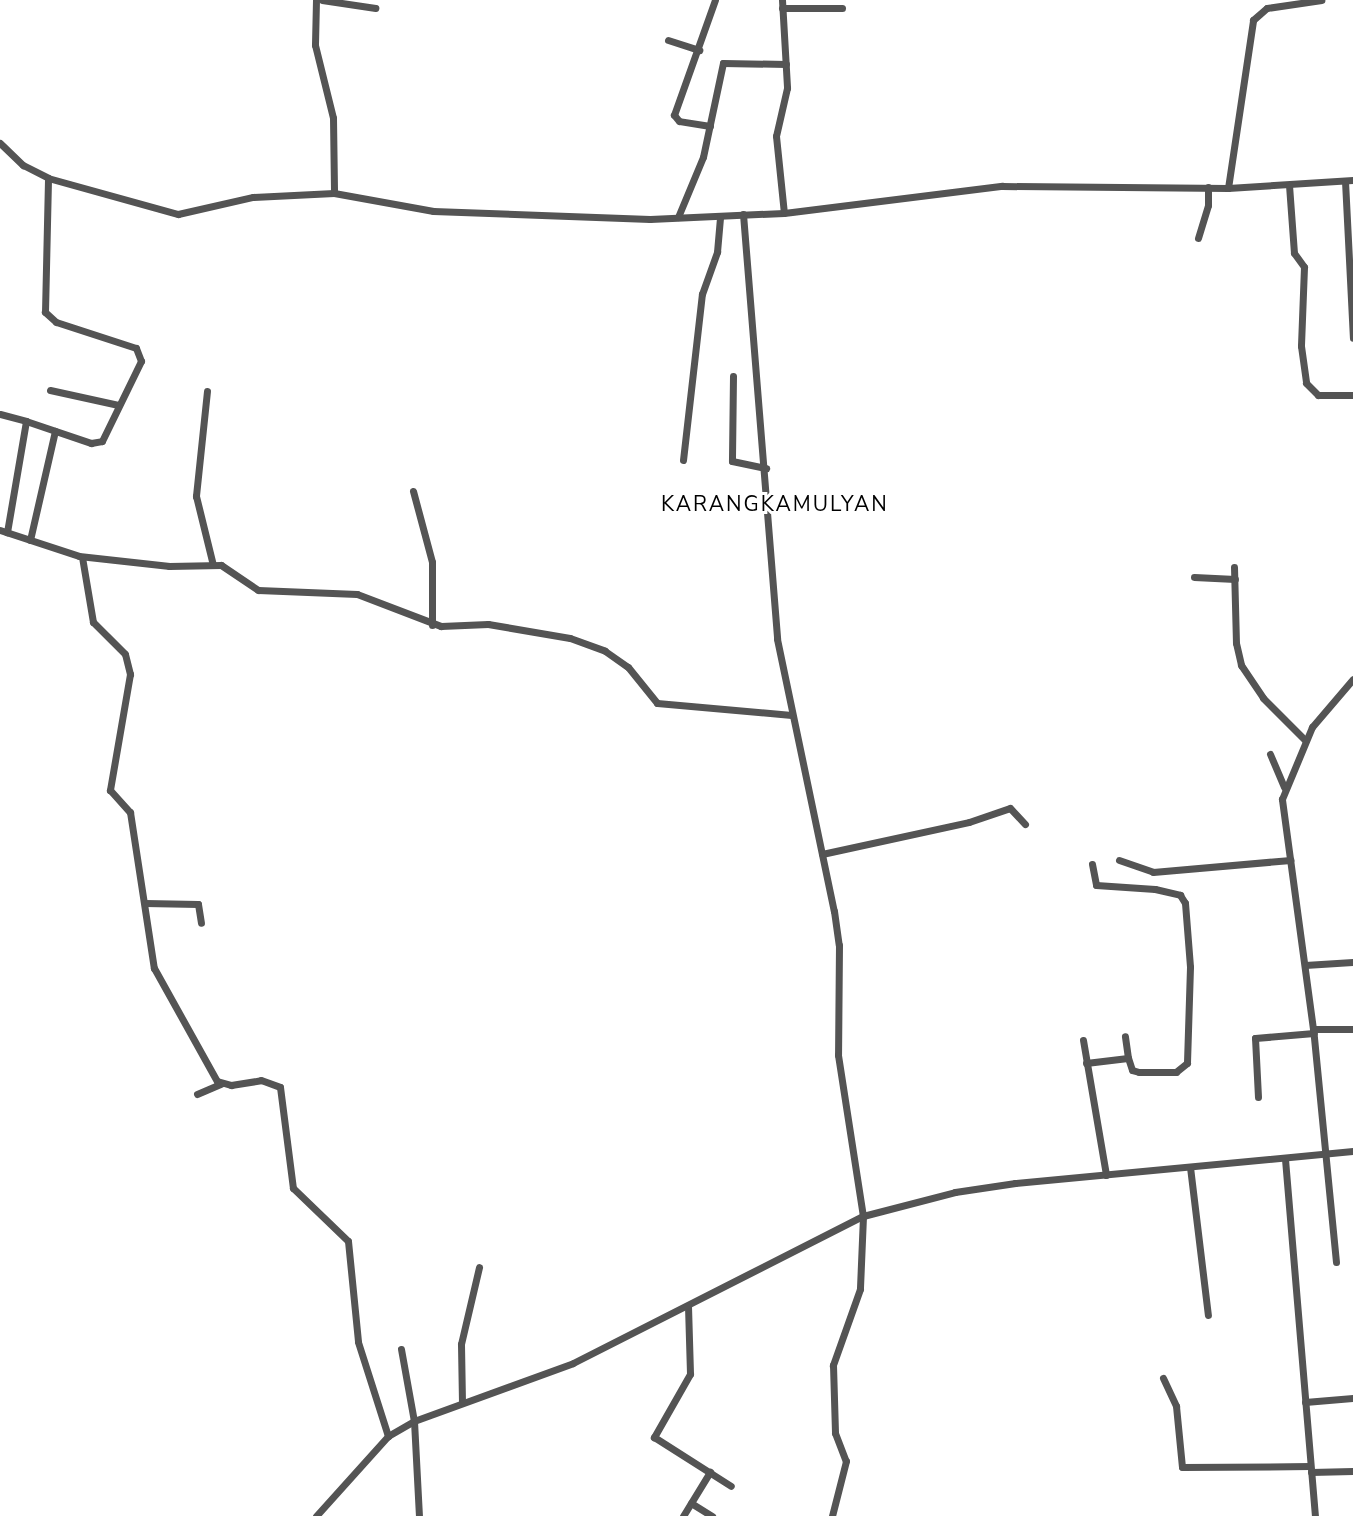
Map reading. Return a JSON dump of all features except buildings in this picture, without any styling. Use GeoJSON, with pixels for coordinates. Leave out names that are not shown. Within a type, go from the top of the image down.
{"type":"FeatureCollection","features":[{"type":"Feature","properties":{"kind":"street"},"geometry":{"type":"LineString","coordinates":[[316,0],[315,45],[332,118],[334,193]]}},
{"type":"Feature","properties":{"kind":"street"},"geometry":{"type":"LineString","coordinates":[[322,0],[375,8]]}},
{"type":"Feature","properties":{"kind":"street"},"geometry":{"type":"LineString","coordinates":[[710,126],[679,121],[674,115],[715,0]]}},
{"type":"Feature","properties":{"kind":"street"},"geometry":{"type":"LineString","coordinates":[[1228,188],[1252,20],[1267,8],[1321,0]]}},
{"type":"Feature","properties":{"kind":"street"},"geometry":{"type":"LineString","coordinates":[[784,213],[776,136],[787,88],[782,4],[842,8]]}},
{"type":"Feature","properties":{"kind":"street"},"geometry":{"type":"LineString","coordinates":[[668,40],[699,50]]}},
{"type":"Feature","properties":{"kind":"street"},"geometry":{"type":"LineString","coordinates":[[678,218],[703,157],[724,62],[786,64]]}},
{"type":"Feature","properties":{"kind":"street"},"geometry":{"type":"LineString","coordinates":[[0,143],[23,165],[48,178],[177,214],[253,197],[334,193],[433,211],[589,220],[678,218],[784,213],[1002,186],[1228,188],[1349,181],[1353,338]]}},
{"type":"Feature","properties":{"kind":"street"},"geometry":{"type":"LineString","coordinates":[[0,414],[97,443],[105,437],[141,360],[139,351],[56,322],[42,305],[48,178]]}},
{"type":"Feature","properties":{"kind":"street"},"geometry":{"type":"LineString","coordinates":[[1289,185],[1294,254],[1304,267],[1301,346],[1306,383],[1318,396],[1353,396]]}},
{"type":"Feature","properties":{"kind":"street"},"geometry":{"type":"LineString","coordinates":[[1198,238],[1209,205],[1209,187]]}},
{"type":"Feature","properties":{"kind":"street"},"geometry":{"type":"LineString","coordinates":[[743,214],[766,468],[772,589],[791,715],[839,945],[837,1046],[863,1216],[859,1289],[832,1365],[835,1433],[846,1461],[832,1516]]}},
{"type":"Feature","properties":{"kind":"street"},"geometry":{"type":"LineString","coordinates":[[683,460],[700,306],[717,252],[720,216]]}},
{"type":"Feature","properties":{"kind":"street"},"geometry":{"type":"LineString","coordinates":[[733,376],[732,461],[766,468]]}},
{"type":"Feature","properties":{"kind":"street"},"geometry":{"type":"LineString","coordinates":[[50,390],[118,405]]}},
{"type":"Feature","properties":{"kind":"street"},"geometry":{"type":"LineString","coordinates":[[207,391],[196,496],[213,565]]}},
{"type":"Feature","properties":{"kind":"street"},"geometry":{"type":"LineString","coordinates":[[26,421],[4,531],[82,557],[169,566],[224,567],[251,589],[357,594],[432,625],[522,628],[601,649],[637,674],[657,703],[791,715]]}},
{"type":"Feature","properties":{"kind":"street"},"geometry":{"type":"LineString","coordinates":[[30,540],[55,431]]}},
{"type":"Feature","properties":{"kind":"street"},"geometry":{"type":"LineString","coordinates":[[413,491],[432,562],[432,625]]}},
{"type":"Feature","properties":{"kind":"street"},"geometry":{"type":"LineString","coordinates":[[82,557],[93,622],[125,654],[130,674],[130,688],[110,790],[130,812],[154,968],[221,1084]]}},
{"type":"Feature","properties":{"kind":"street"},"geometry":{"type":"LineString","coordinates":[[1234,567],[1236,643],[1241,664],[1263,698],[1305,740]]}},
{"type":"Feature","properties":{"kind":"street"},"geometry":{"type":"LineString","coordinates":[[1194,577],[1235,579]]}},
{"type":"Feature","properties":{"kind":"street"},"geometry":{"type":"LineString","coordinates":[[1336,1262],[1313,1031],[1282,812],[1284,788],[1305,740],[1353,679]]}},
{"type":"Feature","properties":{"kind":"street"},"geometry":{"type":"LineString","coordinates":[[1270,754],[1284,788]]}},
{"type":"Feature","properties":{"kind":"street"},"geometry":{"type":"LineString","coordinates":[[821,854],[969,822],[1010,808],[1025,824]]}},
{"type":"Feature","properties":{"kind":"street"},"geometry":{"type":"LineString","coordinates":[[1119,860],[1153,872],[1290,860]]}},
{"type":"Feature","properties":{"kind":"street"},"geometry":{"type":"LineString","coordinates":[[1092,864],[1096,885],[1155,889],[1180,895],[1185,903],[1190,967],[1187,1063],[1176,1072],[1132,1070],[1125,1036]]}},
{"type":"Feature","properties":{"kind":"street"},"geometry":{"type":"LineString","coordinates":[[145,903],[198,904],[201,923]]}},
{"type":"Feature","properties":{"kind":"street"},"geometry":{"type":"LineString","coordinates":[[1305,965],[1353,961]]}},
{"type":"Feature","properties":{"kind":"street"},"geometry":{"type":"LineString","coordinates":[[1258,1097],[1255,1038],[1313,1031],[1353,1030]]}},
{"type":"Feature","properties":{"kind":"street"},"geometry":{"type":"LineString","coordinates":[[1083,1040],[1106,1175]]}},
{"type":"Feature","properties":{"kind":"street"},"geometry":{"type":"LineString","coordinates":[[1086,1063],[1128,1058]]}},
{"type":"Feature","properties":{"kind":"street"},"geometry":{"type":"LineString","coordinates":[[197,1094],[221,1084],[261,1080],[280,1087],[293,1188],[349,1245],[358,1342],[388,1436]]}},
{"type":"Feature","properties":{"kind":"street"},"geometry":{"type":"LineString","coordinates":[[316,1516],[388,1436],[414,1421],[573,1363],[863,1216],[955,1192],[1353,1150]]}},
{"type":"Feature","properties":{"kind":"street"},"geometry":{"type":"LineString","coordinates":[[1285,1159],[1315,1516]]}},
{"type":"Feature","properties":{"kind":"street"},"geometry":{"type":"LineString","coordinates":[[1190,1167],[1208,1315]]}},
{"type":"Feature","properties":{"kind":"street"},"geometry":{"type":"LineString","coordinates":[[462,1402],[461,1344],[479,1267]]}},
{"type":"Feature","properties":{"kind":"street"},"geometry":{"type":"LineString","coordinates":[[688,1307],[690,1374],[654,1437],[731,1486]]}},
{"type":"Feature","properties":{"kind":"street"},"geometry":{"type":"LineString","coordinates":[[401,1349],[414,1421],[419,1516]]}},
{"type":"Feature","properties":{"kind":"street"},"geometry":{"type":"LineString","coordinates":[[1163,1378],[1176,1406],[1180,1466],[1353,1471]]}},
{"type":"Feature","properties":{"kind":"street"},"geometry":{"type":"LineString","coordinates":[[1305,1402],[1353,1398]]}},
{"type":"Feature","properties":{"kind":"street"},"geometry":{"type":"LineString","coordinates":[[684,1516],[710,1472]]}},
{"type":"Feature","properties":{"kind":"street"},"geometry":{"type":"LineString","coordinates":[[691,1503],[712,1516]]}},
{"type":"Feature","properties":{"kind":"district","name":"KARANGKAMULYAN"},"geometry":{"type":"Point","coordinates":[775,504]}}]}
